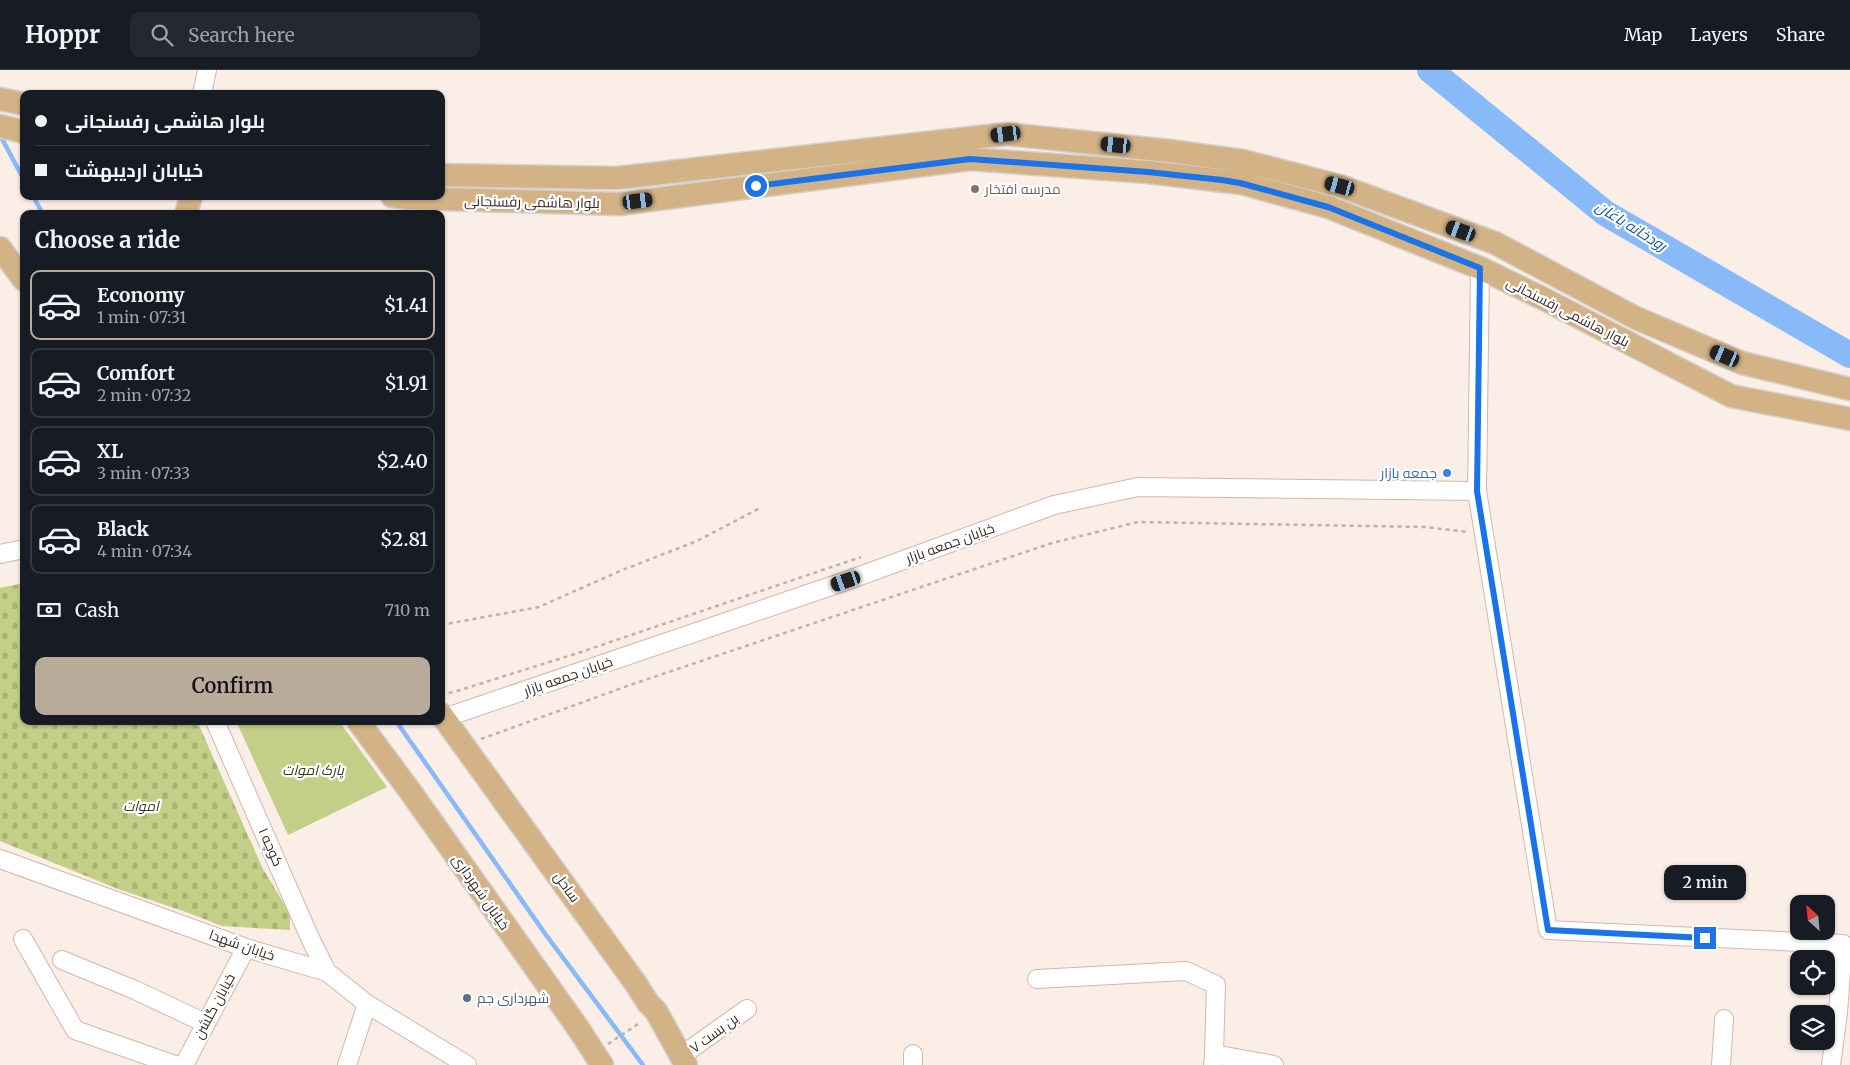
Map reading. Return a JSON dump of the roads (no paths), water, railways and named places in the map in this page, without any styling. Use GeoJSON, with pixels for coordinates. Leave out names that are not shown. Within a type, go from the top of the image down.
{"type":"FeatureCollection","features":[{"type":"Feature","properties":{"kind":"main road"},"geometry":{"type":"LineString","coordinates":[[0,99],[20,103]]}},
{"type":"Feature","properties":{"kind":"main road"},"geometry":{"type":"LineString","coordinates":[[0,126],[20,131]]}},
{"type":"Feature","properties":{"kind":"main road","name":"بلوار هاشمی رفسنجانی"},"geometry":{"type":"LineString","coordinates":[[445,175],[617,178],[1006,134],[1170,150],[1242,172],[1480,268],[1550,302],[1731,396],[1850,418]]}},
{"type":"Feature","properties":{"kind":"main road","name":"بلوار هاشمی رفسنجانی"},"geometry":{"type":"LineString","coordinates":[[445,198],[619,204],[970,159],[1148,172],[1242,172],[1340,186],[1495,243],[1636,318],[1742,364],[1850,389]]}},
{"type":"Feature","properties":{"kind":"main road"},"geometry":{"type":"LineString","coordinates":[[0,248],[20,275]]}},
{"type":"Feature","properties":{"kind":"main road","name":"ساحل"},"geometry":{"type":"LineString","coordinates":[[445,719],[648,1003],[656,1011],[684,1061]]}},
{"type":"Feature","properties":{"kind":"main road","name":"خیابان شهرداری"},"geometry":{"type":"LineString","coordinates":[[361,725],[410,791],[598,1059]]}},
{"type":"Feature","properties":{"kind":"street"},"geometry":{"type":"LineString","coordinates":[[203,90],[208,70]]}},
{"type":"Feature","properties":{"kind":"street"},"geometry":{"type":"LineString","coordinates":[[1480,268],[1477,491],[1548,930],[1843,944],[1838,1013],[1831,1065]]}},
{"type":"Feature","properties":{"kind":"street","name":"خیابان جمعه بازار"},"geometry":{"type":"LineString","coordinates":[[445,715],[846,581],[1054,505],[1138,486],[1477,491]]}},
{"type":"Feature","properties":{"kind":"street"},"geometry":{"type":"LineString","coordinates":[[0,554],[20,550]]}},
{"type":"Feature","properties":{"kind":"street","name":"کوچه ۱"},"geometry":{"type":"LineString","coordinates":[[218,725],[310,938],[328,972]]}},
{"type":"Feature","properties":{"kind":"street","name":"خیابان شهدا"},"geometry":{"type":"LineString","coordinates":[[0,859],[246,948],[328,972],[367,1004],[467,1065]]}},
{"type":"Feature","properties":{"kind":"street"},"geometry":{"type":"LineString","coordinates":[[23,939],[75,1030],[175,1065]]}},
{"type":"Feature","properties":{"kind":"street","name":"خیابان گلشن"},"geometry":{"type":"LineString","coordinates":[[184,1065],[205,1022],[246,948]]}},
{"type":"Feature","properties":{"kind":"street"},"geometry":{"type":"LineString","coordinates":[[62,960],[135,990],[205,1022]]}},
{"type":"Feature","properties":{"kind":"street"},"geometry":{"type":"LineString","coordinates":[[1037,978],[1186,971],[1216,985],[1214,1059],[1274,1065]]}},
{"type":"Feature","properties":{"kind":"street"},"geometry":{"type":"LineString","coordinates":[[347,1065],[367,1004]]}},
{"type":"Feature","properties":{"kind":"street","name":"بن بست ۷"},"geometry":{"type":"LineString","coordinates":[[684,1061],[747,1009]]}},
{"type":"Feature","properties":{"kind":"street"},"geometry":{"type":"LineString","coordinates":[[1721,1065],[1724,1020]]}},
{"type":"Feature","properties":{"kind":"waterway","name":"رودخانه باغان"},"geometry":{"type":"LineString","coordinates":[[1430,70],[1605,213],[1850,355]]}},
{"type":"Feature","properties":{"kind":"waterway"},"geometry":{"type":"LineString","coordinates":[[0,135],[20,172]]}},
{"type":"Feature","properties":{"kind":"waterway"},"geometry":{"type":"LineString","coordinates":[[35,200],[41,210]]}},
{"type":"Feature","properties":{"kind":"waterway"},"geometry":{"type":"LineString","coordinates":[[399,725],[546,935],[643,1065]]}},
{"type":"Feature","properties":{"kind":"place","name":"مدرسه افتخار"},"geometry":{"type":"Point","coordinates":[975,189]}},
{"type":"Feature","properties":{"kind":"place","name":"جمعه بازار"},"geometry":{"type":"Point","coordinates":[1447,473]}},
{"type":"Feature","properties":{"kind":"place","name":"شهرداری جم"},"geometry":{"type":"Point","coordinates":[467,998]}},
{"type":"Feature","properties":{"kind":"park label","name":"پارک اموات"},"geometry":{"type":"Point","coordinates":[313,770]}},
{"type":"Feature","properties":{"kind":"park label","name":"اموات"},"geometry":{"type":"Point","coordinates":[141,806]}}]}
